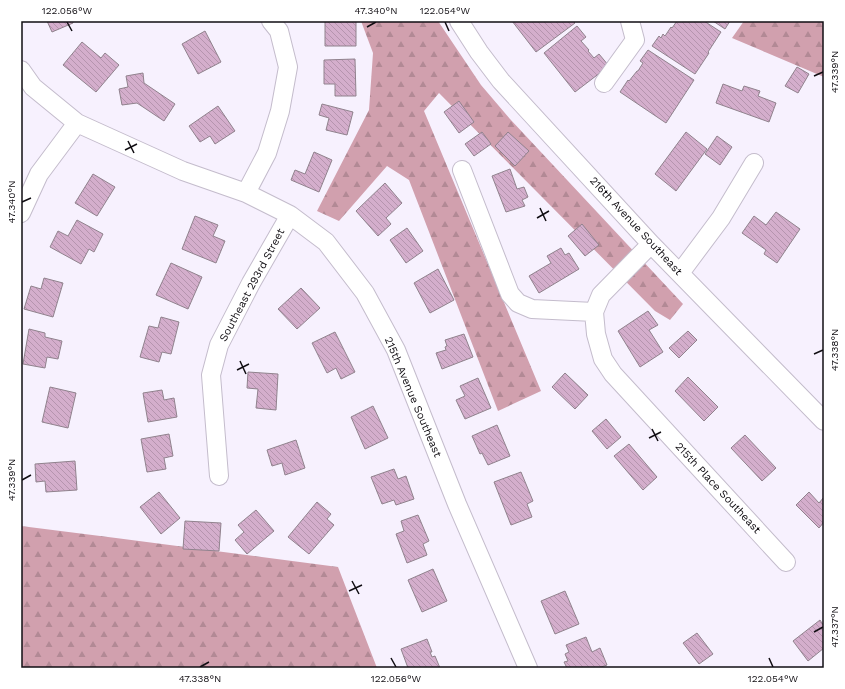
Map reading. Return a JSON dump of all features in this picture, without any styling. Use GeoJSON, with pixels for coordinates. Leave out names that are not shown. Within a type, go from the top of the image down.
{"type":"FeatureCollection","features":[{"type":"Feature","properties":{"kind":"street"},"geometry":{"type":"LineString","coordinates":[[246,193],[268,153],[280,111],[288,68],[279,31],[271,21]]}},
{"type":"Feature","properties":{"kind":"street","name":"216th Avenue Southeast"},"geometry":{"type":"LineString","coordinates":[[459,21],[479,52],[501,81],[651,244],[824,420]]}},
{"type":"Feature","properties":{"kind":"street"},"geometry":{"type":"LineString","coordinates":[[604,83],[635,40],[630,21]]}},
{"type":"Feature","properties":{"kind":"street","name":"215th Avenue Southeast"},"geometry":{"type":"LineString","coordinates":[[21,70],[33,87],[77,123],[183,171],[246,193],[290,215],[326,242],[365,293],[396,350],[457,504],[528,668]]}},
{"type":"Feature","properties":{"kind":"street"},"geometry":{"type":"LineString","coordinates":[[21,213],[39,174],[77,123]]}},
{"type":"Feature","properties":{"kind":"street"},"geometry":{"type":"LineString","coordinates":[[680,273],[721,218],[754,163]]}},
{"type":"Feature","properties":{"kind":"street"},"geometry":{"type":"LineString","coordinates":[[462,170],[510,294],[518,303],[532,310],[594,312],[601,295],[651,244]]}},
{"type":"Feature","properties":{"kind":"street","name":"Southeast 293rd Street"},"geometry":{"type":"LineString","coordinates":[[219,476],[211,375],[219,345],[251,283],[290,215]]}},
{"type":"Feature","properties":{"kind":"street","name":"215th Place Southeast"},"geometry":{"type":"LineString","coordinates":[[594,312],[596,334],[604,360],[614,374],[786,562]]}},
{"type":"Feature","properties":{"kind":"green space"},"geometry":{"type":"Polygon","coordinates":[[[361,21],[438,21],[481,85],[510,119],[683,304],[670,320],[655,311],[439,93],[424,111],[541,391],[498,411],[409,180],[387,166],[339,221],[317,211],[369,110],[373,53],[361,21]]]}},
{"type":"Feature","properties":{"kind":"green space"},"geometry":{"type":"Polygon","coordinates":[[[744,21],[824,21],[824,77],[732,38],[744,21]]]}},
{"type":"Feature","properties":{"kind":"green space"},"geometry":{"type":"Polygon","coordinates":[[[21,526],[338,567],[377,668],[21,668],[21,526]]]}},
{"type":"Feature","properties":{"kind":"building"},"geometry":{"type":"Polygon","coordinates":[[[47,21],[73,21],[73,23],[52,32],[47,21]]]}},
{"type":"Feature","properties":{"kind":"building"},"geometry":{"type":"Polygon","coordinates":[[[325,21],[356,21],[356,46],[325,46],[325,21]]]}},
{"type":"Feature","properties":{"kind":"building"},"geometry":{"type":"Polygon","coordinates":[[[512,21],[573,21],[575,23],[536,52],[512,21]]]}},
{"type":"Feature","properties":{"kind":"building"},"geometry":{"type":"Polygon","coordinates":[[[677,21],[704,21],[721,32],[695,74],[652,46],[659,36],[661,38],[663,34],[665,36],[677,21]]]}},
{"type":"Feature","properties":{"kind":"building"},"geometry":{"type":"Polygon","coordinates":[[[713,21],[730,21],[725,29],[713,21]]]}},
{"type":"Feature","properties":{"kind":"building"},"geometry":{"type":"Polygon","coordinates":[[[577,26],[586,37],[581,41],[589,50],[588,51],[594,58],[599,54],[609,66],[575,92],[544,53],[577,26]]]}},
{"type":"Feature","properties":{"kind":"building"},"geometry":{"type":"Polygon","coordinates":[[[205,31],[221,62],[198,74],[182,44],[205,31]]]}},
{"type":"Feature","properties":{"kind":"building"},"geometry":{"type":"Polygon","coordinates":[[[82,42],[101,58],[105,53],[119,65],[96,92],[63,65],[82,42]]]}},
{"type":"Feature","properties":{"kind":"building"},"geometry":{"type":"Polygon","coordinates":[[[648,50],[694,80],[666,123],[620,92],[628,80],[629,81],[638,71],[643,63],[640,61],[648,50]]]}},
{"type":"Feature","properties":{"kind":"building"},"geometry":{"type":"Polygon","coordinates":[[[355,59],[356,96],[335,96],[335,84],[324,84],[324,60],[355,59]]]}},
{"type":"Feature","properties":{"kind":"building"},"geometry":{"type":"Polygon","coordinates":[[[797,67],[809,74],[798,93],[785,86],[797,67]]]}},
{"type":"Feature","properties":{"kind":"building"},"geometry":{"type":"Polygon","coordinates":[[[143,73],[144,83],[175,104],[164,121],[137,103],[122,105],[119,89],[128,87],[126,76],[143,73]]]}},
{"type":"Feature","properties":{"kind":"building"},"geometry":{"type":"Polygon","coordinates":[[[723,84],[742,91],[744,86],[760,91],[758,96],[776,103],[769,122],[716,103],[723,84]]]}},
{"type":"Feature","properties":{"kind":"building"},"geometry":{"type":"Polygon","coordinates":[[[459,101],[474,122],[459,133],[444,112],[459,101]]]}},
{"type":"Feature","properties":{"kind":"building"},"geometry":{"type":"Polygon","coordinates":[[[322,104],[353,112],[347,135],[326,130],[329,118],[319,115],[322,104]]]}},
{"type":"Feature","properties":{"kind":"building"},"geometry":{"type":"Polygon","coordinates":[[[218,106],[235,131],[215,144],[210,136],[200,142],[189,126],[218,106]]]}},
{"type":"Feature","properties":{"kind":"building"},"geometry":{"type":"Polygon","coordinates":[[[482,132],[491,144],[474,156],[465,144],[482,132]]]}},
{"type":"Feature","properties":{"kind":"building"},"geometry":{"type":"Polygon","coordinates":[[[508,132],[529,151],[515,166],[495,146],[508,132]]]}},
{"type":"Feature","properties":{"kind":"building"},"geometry":{"type":"Polygon","coordinates":[[[686,132],[707,149],[676,191],[655,174],[686,132]]]}},
{"type":"Feature","properties":{"kind":"building"},"geometry":{"type":"Polygon","coordinates":[[[717,136],[732,147],[720,165],[705,154],[717,136]]]}},
{"type":"Feature","properties":{"kind":"building"},"geometry":{"type":"Polygon","coordinates":[[[314,152],[332,160],[319,192],[291,180],[295,170],[305,174],[314,152]]]}},
{"type":"Feature","properties":{"kind":"building"},"geometry":{"type":"Polygon","coordinates":[[[510,169],[517,189],[524,187],[528,197],[522,200],[525,206],[506,212],[492,176],[510,169]]]}},
{"type":"Feature","properties":{"kind":"building"},"geometry":{"type":"Polygon","coordinates":[[[93,174],[115,187],[97,216],[75,203],[93,174]]]}},
{"type":"Feature","properties":{"kind":"building"},"geometry":{"type":"Polygon","coordinates":[[[385,183],[402,203],[386,218],[391,224],[378,236],[356,211],[385,183]]]}},
{"type":"Feature","properties":{"kind":"building"},"geometry":{"type":"Polygon","coordinates":[[[776,212],[800,229],[777,263],[764,254],[766,250],[742,233],[754,216],[766,225],[776,212]]]}},
{"type":"Feature","properties":{"kind":"building"},"geometry":{"type":"Polygon","coordinates":[[[195,216],[218,225],[213,236],[225,241],[216,263],[182,249],[195,216]]]}},
{"type":"Feature","properties":{"kind":"building"},"geometry":{"type":"Polygon","coordinates":[[[77,220],[103,234],[94,252],[89,249],[81,264],[50,247],[58,231],[68,236],[77,220]]]}},
{"type":"Feature","properties":{"kind":"building"},"geometry":{"type":"Polygon","coordinates":[[[582,224],[599,245],[585,256],[568,236],[582,224]]]}},
{"type":"Feature","properties":{"kind":"building"},"geometry":{"type":"Polygon","coordinates":[[[407,228],[423,251],[406,263],[390,240],[407,228]]]}},
{"type":"Feature","properties":{"kind":"building"},"geometry":{"type":"Polygon","coordinates":[[[561,248],[565,255],[569,253],[579,269],[539,293],[529,276],[551,263],[547,256],[561,248]]]}},
{"type":"Feature","properties":{"kind":"building"},"geometry":{"type":"Polygon","coordinates":[[[171,263],[202,277],[188,309],[156,295],[171,263]]]}},
{"type":"Feature","properties":{"kind":"building"},"geometry":{"type":"Polygon","coordinates":[[[438,269],[454,300],[430,313],[414,283],[438,269]]]}},
{"type":"Feature","properties":{"kind":"building"},"geometry":{"type":"Polygon","coordinates":[[[44,278],[63,283],[53,317],[24,309],[31,286],[41,289],[44,278]]]}},
{"type":"Feature","properties":{"kind":"building"},"geometry":{"type":"Polygon","coordinates":[[[301,288],[320,308],[297,329],[278,309],[301,288]]]}},
{"type":"Feature","properties":{"kind":"building"},"geometry":{"type":"Polygon","coordinates":[[[648,311],[658,325],[649,330],[663,352],[640,367],[618,331],[648,311]]]}},
{"type":"Feature","properties":{"kind":"building"},"geometry":{"type":"Polygon","coordinates":[[[161,317],[179,322],[171,354],[162,352],[159,362],[140,357],[149,326],[158,328],[161,317]]]}},
{"type":"Feature","properties":{"kind":"building"},"geometry":{"type":"Polygon","coordinates":[[[29,329],[45,333],[45,337],[62,341],[58,359],[47,357],[45,368],[23,364],[29,329]]]}},
{"type":"Feature","properties":{"kind":"building"},"geometry":{"type":"Polygon","coordinates":[[[688,331],[697,340],[679,358],[669,348],[688,331]]]}},
{"type":"Feature","properties":{"kind":"building"},"geometry":{"type":"Polygon","coordinates":[[[335,332],[355,372],[341,379],[336,368],[327,373],[312,343],[335,332]]]}},
{"type":"Feature","properties":{"kind":"building"},"geometry":{"type":"Polygon","coordinates":[[[464,334],[473,357],[442,369],[436,353],[446,350],[445,347],[447,346],[445,340],[464,334]]]}},
{"type":"Feature","properties":{"kind":"building"},"geometry":{"type":"Polygon","coordinates":[[[248,372],[278,374],[276,410],[256,408],[258,389],[247,388],[248,372]]]}},
{"type":"Feature","properties":{"kind":"building"},"geometry":{"type":"Polygon","coordinates":[[[565,373],[588,395],[575,409],[552,387],[565,373]]]}},
{"type":"Feature","properties":{"kind":"building"},"geometry":{"type":"Polygon","coordinates":[[[688,377],[718,407],[704,421],[675,391],[688,377]]]}},
{"type":"Feature","properties":{"kind":"building"},"geometry":{"type":"Polygon","coordinates":[[[478,378],[491,408],[465,419],[456,400],[465,396],[460,386],[478,378]]]}},
{"type":"Feature","properties":{"kind":"building"},"geometry":{"type":"Polygon","coordinates":[[[50,387],[76,393],[68,428],[42,422],[50,387]]]}},
{"type":"Feature","properties":{"kind":"building"},"geometry":{"type":"Polygon","coordinates":[[[162,390],[164,400],[174,398],[177,417],[148,422],[143,393],[162,390]]]}},
{"type":"Feature","properties":{"kind":"building"},"geometry":{"type":"Polygon","coordinates":[[[373,406],[388,438],[365,449],[351,417],[373,406]]]}},
{"type":"Feature","properties":{"kind":"building"},"geometry":{"type":"Polygon","coordinates":[[[606,419],[621,437],[607,449],[592,431],[606,419]]]}},
{"type":"Feature","properties":{"kind":"building"},"geometry":{"type":"Polygon","coordinates":[[[497,425],[510,456],[488,465],[482,453],[480,454],[472,436],[497,425]]]}},
{"type":"Feature","properties":{"kind":"building"},"geometry":{"type":"Polygon","coordinates":[[[169,434],[173,456],[164,458],[166,469],[147,472],[141,439],[169,434]]]}},
{"type":"Feature","properties":{"kind":"building"},"geometry":{"type":"Polygon","coordinates":[[[745,435],[776,468],[762,481],[731,448],[745,435]]]}},
{"type":"Feature","properties":{"kind":"building"},"geometry":{"type":"Polygon","coordinates":[[[296,440],[305,468],[285,475],[282,463],[272,466],[267,450],[296,440]]]}},
{"type":"Feature","properties":{"kind":"building"},"geometry":{"type":"Polygon","coordinates":[[[629,444],[657,477],[643,490],[614,456],[629,444]]]}},
{"type":"Feature","properties":{"kind":"building"},"geometry":{"type":"Polygon","coordinates":[[[75,461],[77,490],[46,492],[45,481],[36,482],[35,464],[75,461]]]}},
{"type":"Feature","properties":{"kind":"building"},"geometry":{"type":"Polygon","coordinates":[[[394,469],[398,479],[406,476],[414,499],[396,505],[394,500],[382,504],[371,477],[394,469]]]}},
{"type":"Feature","properties":{"kind":"building"},"geometry":{"type":"Polygon","coordinates":[[[521,472],[533,501],[527,504],[532,517],[511,525],[494,482],[521,472]]]}},
{"type":"Feature","properties":{"kind":"building"},"geometry":{"type":"Polygon","coordinates":[[[159,492],[180,518],[161,534],[140,507],[159,492]]]}},
{"type":"Feature","properties":{"kind":"building"},"geometry":{"type":"Polygon","coordinates":[[[809,492],[819,503],[824,497],[824,522],[819,528],[796,505],[809,492]]]}},
{"type":"Feature","properties":{"kind":"building"},"geometry":{"type":"Polygon","coordinates":[[[317,502],[331,514],[327,519],[334,525],[309,554],[288,537],[317,502]]]}},
{"type":"Feature","properties":{"kind":"building"},"geometry":{"type":"Polygon","coordinates":[[[256,510],[274,531],[247,554],[235,540],[244,532],[238,525],[256,510]]]}},
{"type":"Feature","properties":{"kind":"building"},"geometry":{"type":"Polygon","coordinates":[[[418,515],[429,541],[423,544],[427,555],[407,563],[396,534],[404,531],[401,521],[418,515]]]}},
{"type":"Feature","properties":{"kind":"building"},"geometry":{"type":"Polygon","coordinates":[[[185,521],[221,523],[219,551],[183,549],[185,521]]]}},
{"type":"Feature","properties":{"kind":"building"},"geometry":{"type":"Polygon","coordinates":[[[433,569],[447,601],[422,612],[408,580],[433,569]]]}},
{"type":"Feature","properties":{"kind":"building"},"geometry":{"type":"Polygon","coordinates":[[[565,591],[579,624],[555,634],[541,601],[565,591]]]}},
{"type":"Feature","properties":{"kind":"building"},"geometry":{"type":"Polygon","coordinates":[[[820,620],[824,626],[824,648],[808,661],[793,641],[820,620]]]}},
{"type":"Feature","properties":{"kind":"building"},"geometry":{"type":"Polygon","coordinates":[[[697,633],[713,654],[699,664],[683,643],[697,633]]]}},
{"type":"Feature","properties":{"kind":"building"},"geometry":{"type":"Polygon","coordinates":[[[586,637],[592,652],[600,648],[607,665],[598,668],[567,668],[564,662],[568,661],[565,654],[569,652],[566,645],[586,637]]]}},
{"type":"Feature","properties":{"kind":"building"},"geometry":{"type":"Polygon","coordinates":[[[427,639],[432,652],[430,652],[432,657],[435,656],[440,668],[408,668],[401,649],[427,639]]]}}]}
